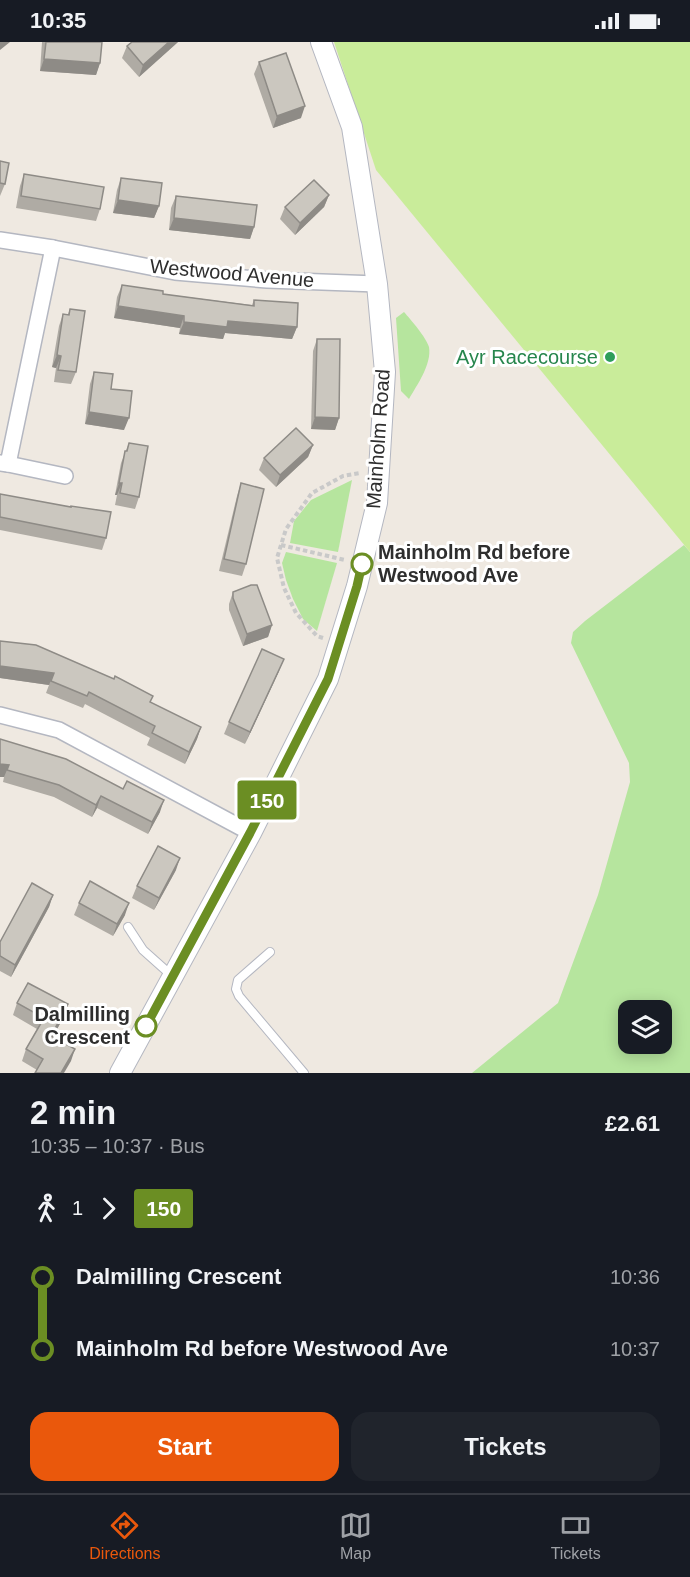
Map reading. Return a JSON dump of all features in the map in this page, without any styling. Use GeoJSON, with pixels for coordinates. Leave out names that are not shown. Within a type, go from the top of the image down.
{"type":"FeatureCollection","features":[{"type":"Feature","properties":{"kind":"street","name":"Mainholm Road"},"geometry":{"type":"LineString","coordinates":[[120,1073],[250,833],[328,679],[362,564],[377,503],[385,372],[377,284],[352,127],[321,42]]}},
{"type":"Feature","properties":{"kind":"street","name":"Westwood Avenue"},"geometry":{"type":"LineString","coordinates":[[0,240],[175,272],[267,280],[377,284]]}},
{"type":"Feature","properties":{"kind":"street"},"geometry":{"type":"LineString","coordinates":[[53,248],[4,464],[65,476]]}},
{"type":"Feature","properties":{"kind":"street"},"geometry":{"type":"LineString","coordinates":[[0,715],[59,730],[250,833]]}},
{"type":"Feature","properties":{"kind":"lane"},"geometry":{"type":"LineString","coordinates":[[128,927],[143,950],[173,976]]}},
{"type":"Feature","properties":{"kind":"lane"},"geometry":{"type":"LineString","coordinates":[[270,952],[238,980],[236,989],[238,996],[304,1073]]}},
{"type":"Feature","properties":{"kind":"path"},"geometry":{"type":"LineString","coordinates":[[339,643],[317,636],[296,613],[284,588],[277,558],[286,529],[312,493],[344,476],[379,470]]}},
{"type":"Feature","properties":{"kind":"path"},"geometry":{"type":"LineString","coordinates":[[281,545],[362,564]]}},
{"type":"Feature","properties":{"kind":"green space","name":"Ayr Racecourse"},"geometry":{"type":"Polygon","coordinates":[[[334,42],[690,42],[690,552],[376,170],[334,42]]]}},
{"type":"Feature","properties":{"kind":"green space"},"geometry":{"type":"Polygon","coordinates":[[[404,312],[422,334],[429,347],[426,367],[409,399],[401,391],[396,318],[404,312]]]}},
{"type":"Feature","properties":{"kind":"green space"},"geometry":{"type":"Polygon","coordinates":[[[352,480],[338,552],[290,543],[294,521],[311,500],[352,480]]]}},
{"type":"Feature","properties":{"kind":"green space"},"geometry":{"type":"Polygon","coordinates":[[[684,545],[690,552],[690,1073],[472,1073],[558,1003],[598,895],[630,782],[629,763],[571,643],[573,632],[684,545]]]}},
{"type":"Feature","properties":{"kind":"green space"},"geometry":{"type":"Polygon","coordinates":[[[286,552],[337,563],[317,631],[303,619],[293,599],[282,563],[286,552]]]}},
{"type":"Feature","properties":{"kind":"building"},"geometry":{"type":"Polygon","coordinates":[[[46,42],[102,42],[100,63],[44,59],[46,42]]]}},
{"type":"Feature","properties":{"kind":"building"},"geometry":{"type":"Polygon","coordinates":[[[132,42],[169,42],[143,65],[127,46],[132,42]]]}},
{"type":"Feature","properties":{"kind":"building"},"geometry":{"type":"Polygon","coordinates":[[[286,53],[305,106],[277,116],[259,62],[286,53]]]}},
{"type":"Feature","properties":{"kind":"building"},"geometry":{"type":"Polygon","coordinates":[[[0,161],[9,163],[5,184],[0,183],[0,161]]]}},
{"type":"Feature","properties":{"kind":"building"},"geometry":{"type":"Polygon","coordinates":[[[24,174],[104,187],[100,209],[21,196],[24,174]]]}},
{"type":"Feature","properties":{"kind":"building"},"geometry":{"type":"Polygon","coordinates":[[[121,178],[162,183],[159,206],[118,200],[121,178]]]}},
{"type":"Feature","properties":{"kind":"building"},"geometry":{"type":"Polygon","coordinates":[[[314,180],[329,195],[300,223],[285,207],[314,180]]]}},
{"type":"Feature","properties":{"kind":"building"},"geometry":{"type":"Polygon","coordinates":[[[176,196],[257,205],[254,227],[174,218],[176,196]]]}},
{"type":"Feature","properties":{"kind":"building"},"geometry":{"type":"Polygon","coordinates":[[[122,285],[163,291],[163,294],[254,306],[254,300],[298,303],[297,327],[228,321],[227,327],[184,322],[184,316],[118,306],[122,285]]]}},
{"type":"Feature","properties":{"kind":"building"},"geometry":{"type":"Polygon","coordinates":[[[70,309],[85,311],[76,372],[58,370],[61,356],[57,355],[63,314],[69,315],[70,309]]]}},
{"type":"Feature","properties":{"kind":"building"},"geometry":{"type":"Polygon","coordinates":[[[317,339],[340,339],[339,418],[315,417],[317,339]]]}},
{"type":"Feature","properties":{"kind":"building"},"geometry":{"type":"Polygon","coordinates":[[[94,372],[113,374],[111,389],[132,391],[129,418],[89,412],[94,372]]]}},
{"type":"Feature","properties":{"kind":"building"},"geometry":{"type":"Polygon","coordinates":[[[296,428],[313,445],[280,475],[264,458],[296,428]]]}},
{"type":"Feature","properties":{"kind":"building"},"geometry":{"type":"Polygon","coordinates":[[[129,443],[148,446],[139,497],[120,493],[122,483],[119,483],[125,451],[129,443]]]}},
{"type":"Feature","properties":{"kind":"building"},"geometry":{"type":"Polygon","coordinates":[[[241,483],[264,489],[246,564],[224,559],[241,483]]]}},
{"type":"Feature","properties":{"kind":"building"},"geometry":{"type":"Polygon","coordinates":[[[0,494],[111,512],[106,538],[0,517],[0,494]]]}},
{"type":"Feature","properties":{"kind":"building"},"geometry":{"type":"Polygon","coordinates":[[[257,585],[272,625],[247,634],[233,598],[233,592],[257,585]]]}},
{"type":"Feature","properties":{"kind":"building"},"geometry":{"type":"Polygon","coordinates":[[[0,641],[36,645],[114,679],[115,676],[153,696],[150,702],[201,727],[189,752],[152,733],[155,726],[89,692],[87,696],[51,681],[54,673],[0,666],[0,641]]]}},
{"type":"Feature","properties":{"kind":"building"},"geometry":{"type":"Polygon","coordinates":[[[262,649],[284,659],[250,732],[229,722],[262,649]]]}},
{"type":"Feature","properties":{"kind":"building"},"geometry":{"type":"Polygon","coordinates":[[[0,739],[66,759],[123,789],[127,781],[164,800],[152,822],[101,796],[96,805],[59,785],[7,770],[9,765],[0,764],[0,739]]]}},
{"type":"Feature","properties":{"kind":"building"},"geometry":{"type":"Polygon","coordinates":[[[158,846],[180,858],[159,898],[137,886],[158,846]]]}},
{"type":"Feature","properties":{"kind":"building"},"geometry":{"type":"Polygon","coordinates":[[[90,881],[129,903],[117,924],[79,903],[90,881]]]}},
{"type":"Feature","properties":{"kind":"building"},"geometry":{"type":"Polygon","coordinates":[[[32,883],[53,895],[15,965],[0,956],[0,942],[32,883]]]}},
{"type":"Feature","properties":{"kind":"building"},"geometry":{"type":"Polygon","coordinates":[[[28,983],[68,1004],[51,1036],[75,1049],[61,1073],[35,1073],[43,1059],[26,1049],[44,1018],[17,1003],[28,983]]]}},
{"type":"Feature","properties":{"kind":"bus line","name":"150"},"geometry":{"type":"LineString","coordinates":[[146,1026],[250,833],[328,679],[362,564]]}},
{"type":"Feature","properties":{"kind":"place","name":"Ayr Racecourse"},"geometry":{"type":"Point","coordinates":[610,357]}},
{"type":"Feature","properties":{"kind":"place","name":"Mainholm Rd before Westwood Ave"},"geometry":{"type":"Point","coordinates":[362,564]}},
{"type":"Feature","properties":{"kind":"place","name":"Dalmilling Crescent"},"geometry":{"type":"Point","coordinates":[146,1026]}}]}
